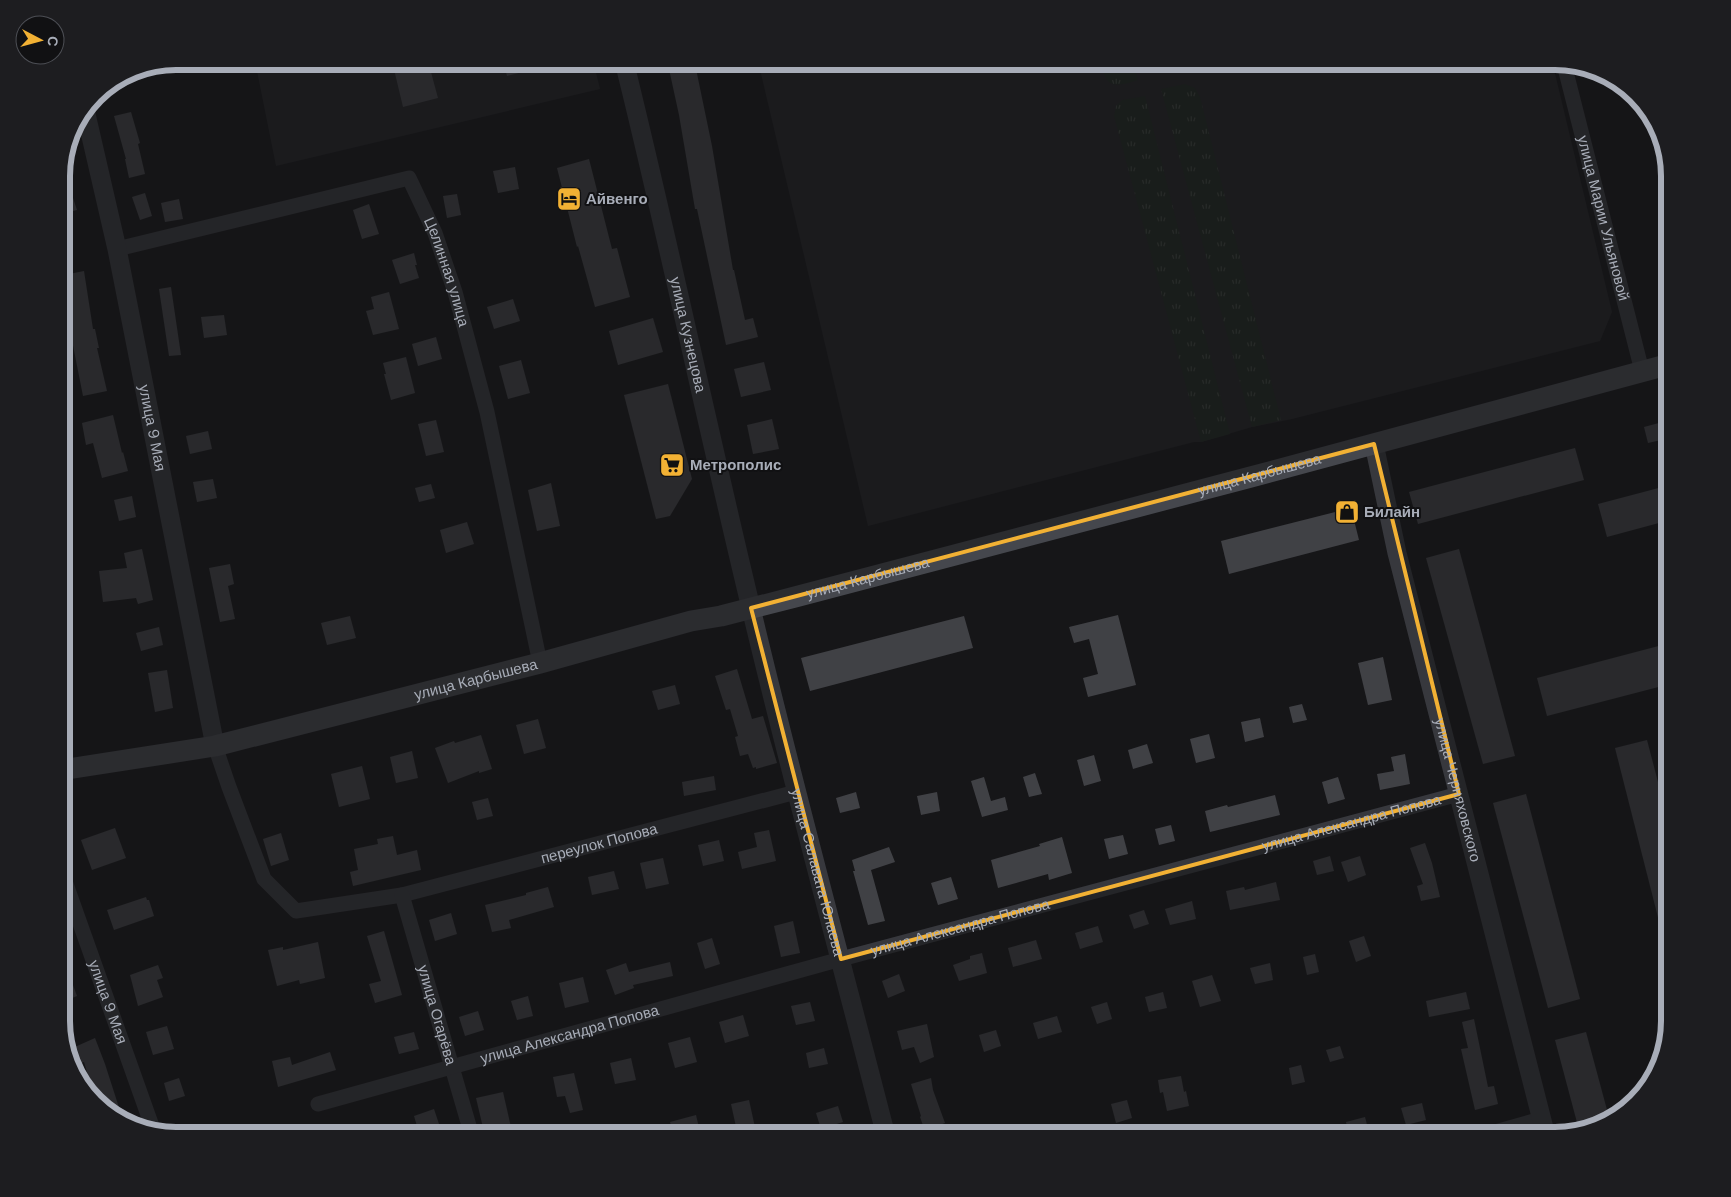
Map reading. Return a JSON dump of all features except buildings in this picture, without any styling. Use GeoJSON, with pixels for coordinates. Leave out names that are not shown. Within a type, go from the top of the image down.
{"type":"FeatureCollection","features":[{"type":"Feature","properties":{"kind":"main road","name":"улица Карбышева"},"geometry":{"type":"LineString","coordinates":[[70,769],[215,746],[540,663],[691,621],[721,616],[1222,485],[1661,367]]}},
{"type":"Feature","properties":{"kind":"street","name":"улица Кузнецова"},"geometry":{"type":"LineString","coordinates":[[626,70],[751,608]]}},
{"type":"Feature","properties":{"kind":"street","name":"улица Марии Ульяновой"},"geometry":{"type":"LineString","coordinates":[[1566,71],[1642,372]]}},
{"type":"Feature","properties":{"kind":"street","name":"улица 9 Мая"},"geometry":{"type":"LineString","coordinates":[[86,120],[117,249],[215,746]]}},
{"type":"Feature","properties":{"kind":"street","name":"Целинная улица"},"geometry":{"type":"LineString","coordinates":[[117,249],[409,178],[435,233],[455,292],[487,412],[540,663]]}},
{"type":"Feature","properties":{"kind":"street","name":"улица Черняховского"},"geometry":{"type":"LineString","coordinates":[[1374,444],[1397,553],[1543,1127]]}},
{"type":"Feature","properties":{"kind":"street","name":"улица Салавата Юлаева"},"geometry":{"type":"LineString","coordinates":[[751,608],[796,792],[884,1127]]}},
{"type":"Feature","properties":{"kind":"street","name":"переулок Попова"},"geometry":{"type":"LineString","coordinates":[[215,746],[264,879],[296,911],[402,895],[796,792]]}},
{"type":"Feature","properties":{"kind":"street","name":"улица Александра Попова"},"geometry":{"type":"LineString","coordinates":[[318,1104],[841,959],[1459,794]]}},
{"type":"Feature","properties":{"kind":"street","name":"улица 9 Мая"},"geometry":{"type":"LineString","coordinates":[[70,895],[151,1124]]}},
{"type":"Feature","properties":{"kind":"street","name":"улица Огарёва"},"geometry":{"type":"LineString","coordinates":[[402,895],[469,1127]]}},
{"type":"Feature","properties":{"kind":"highlighted area"},"geometry":{"type":"Polygon","coordinates":[[[1374,444],[1459,794],[841,959],[751,608],[1374,444]]]}},
{"type":"Feature","properties":{"kind":"shaded area"},"geometry":{"type":"Polygon","coordinates":[[[257,70],[595,70],[600,89],[276,166],[257,70]]]}},
{"type":"Feature","properties":{"kind":"shaded area"},"geometry":{"type":"Polygon","coordinates":[[[760,70],[1554,70],[1612,312],[1600,341],[1292,419],[1252,427],[1201,442],[1194,442],[868,526],[760,70]]]}},
{"type":"Feature","properties":{"kind":"green space"},"geometry":{"type":"Polygon","coordinates":[[[1102,70],[1135,70],[1138,80],[1117,85],[1108,81],[1102,70]]]}},
{"type":"Feature","properties":{"kind":"green space"},"geometry":{"type":"Polygon","coordinates":[[[1185,84],[1195,88],[1200,97],[1281,420],[1252,427],[1161,89],[1185,84]]]}},
{"type":"Feature","properties":{"kind":"green space"},"geometry":{"type":"Polygon","coordinates":[[[1145,96],[1230,434],[1201,442],[1114,116],[1116,106],[1122,100],[1145,96]]]}},
{"type":"Feature","properties":{"kind":"place","name":"Айвенго"},"geometry":{"type":"Point","coordinates":[569,199]}},
{"type":"Feature","properties":{"kind":"place","name":"Метрополис"},"geometry":{"type":"Point","coordinates":[672,465]}},
{"type":"Feature","properties":{"kind":"place","name":"Билайн"},"geometry":{"type":"Point","coordinates":[1347,512]}}]}
